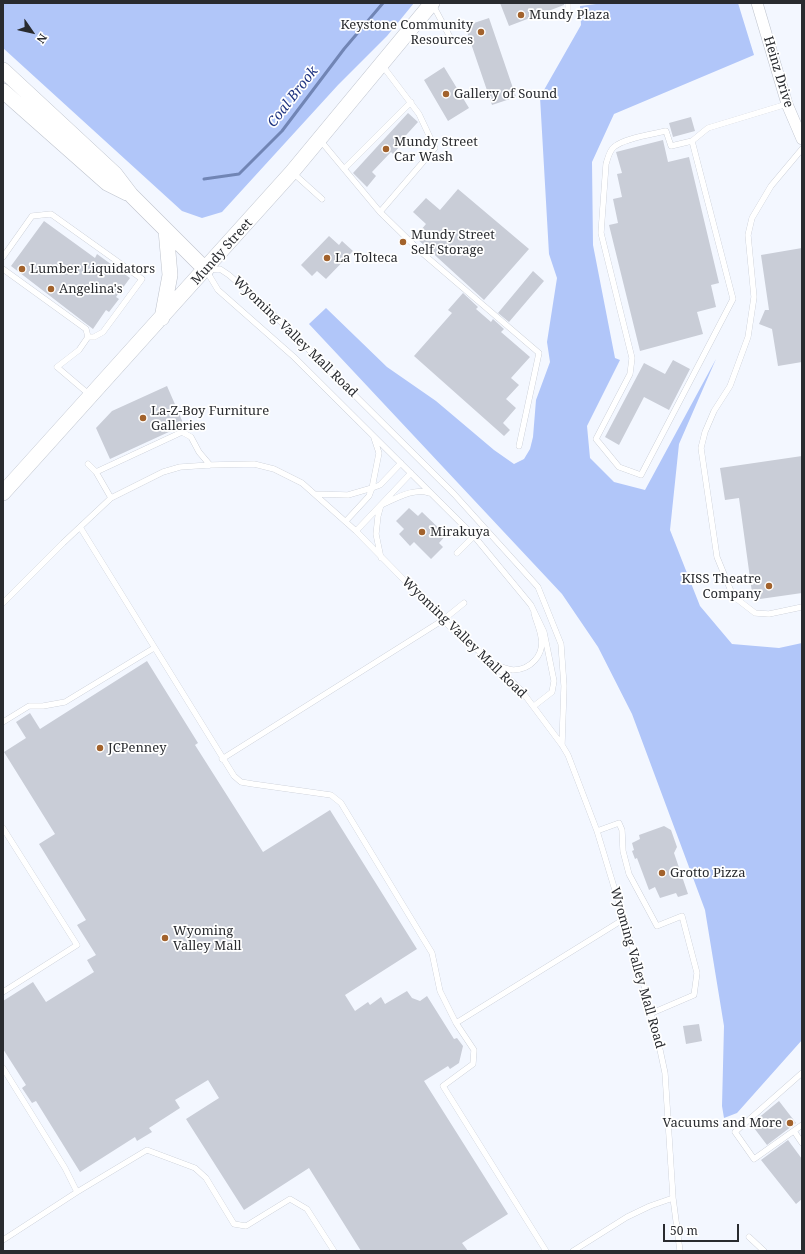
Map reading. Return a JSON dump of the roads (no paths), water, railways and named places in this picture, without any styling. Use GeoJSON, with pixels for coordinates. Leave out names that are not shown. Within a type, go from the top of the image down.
{"type":"FeatureCollection","features":[{"type":"Feature","properties":{"kind":"main road","name":"Mundy Street"},"geometry":{"type":"LineString","coordinates":[[3,492],[206,270],[292,172],[432,3]]}},
{"type":"Feature","properties":{"kind":"main road"},"geometry":{"type":"LineString","coordinates":[[3,70],[115,174],[131,195],[206,270]]}},
{"type":"Feature","properties":{"kind":"main road"},"geometry":{"type":"LineString","coordinates":[[3,91],[107,183],[131,195]]}},
{"type":"Feature","properties":{"kind":"main road"},"geometry":{"type":"LineString","coordinates":[[162,318],[170,275],[166,230]]}},
{"type":"Feature","properties":{"kind":"street","name":"Heinz Drive"},"geometry":{"type":"LineString","coordinates":[[757,3],[787,104],[802,139]]}},
{"type":"Feature","properties":{"kind":"lane"},"geometry":{"type":"LineString","coordinates":[[432,3],[450,37]]}},
{"type":"Feature","properties":{"kind":"lane"},"geometry":{"type":"LineString","coordinates":[[568,3],[568,14]]}},
{"type":"Feature","properties":{"kind":"lane"},"geometry":{"type":"LineString","coordinates":[[380,212],[435,148],[430,133],[411,102],[382,64]]}},
{"type":"Feature","properties":{"kind":"lane"},"geometry":{"type":"LineString","coordinates":[[344,169],[411,102]]}},
{"type":"Feature","properties":{"kind":"lane"},"geometry":{"type":"LineString","coordinates":[[692,141],[733,299],[641,475],[618,467],[596,439],[630,374],[632,358],[601,234],[606,164],[609,155],[614,147],[631,140],[666,131],[671,146],[692,141],[708,128],[787,104]]}},
{"type":"Feature","properties":{"kind":"lane"},"geometry":{"type":"LineString","coordinates":[[319,140],[380,212],[421,252],[539,353],[519,446]]}},
{"type":"Feature","properties":{"kind":"lane"},"geometry":{"type":"LineString","coordinates":[[802,149],[771,186],[752,218],[748,236],[754,297],[748,337],[730,386],[714,411],[705,432],[701,448],[717,557],[733,596],[755,613],[769,614],[802,607]]}},
{"type":"Feature","properties":{"kind":"lane"},"geometry":{"type":"LineString","coordinates":[[292,172],[322,199]]}},
{"type":"Feature","properties":{"kind":"lane"},"geometry":{"type":"LineString","coordinates":[[3,257],[32,216],[51,214],[142,279],[103,332],[94,337],[88,337]]}},
{"type":"Feature","properties":{"kind":"lane"},"geometry":{"type":"LineString","coordinates":[[3,269],[86,329],[88,337],[79,350],[57,368],[91,396]]}},
{"type":"Feature","properties":{"kind":"lane","name":"Wyoming Valley Mall Road"},"geometry":{"type":"LineString","coordinates":[[531,605],[474,536],[294,357],[218,290],[206,270],[220,269],[230,275],[270,311],[454,494],[538,587],[561,644],[564,686],[562,745]]}},
{"type":"Feature","properties":{"kind":"lane"},"geometry":{"type":"LineString","coordinates":[[346,521],[369,496],[372,488],[379,453],[376,441],[370,431]]}},
{"type":"Feature","properties":{"kind":"lane"},"geometry":{"type":"LineString","coordinates":[[96,472],[182,432],[192,437],[200,452],[210,465]]}},
{"type":"Feature","properties":{"kind":"lane","name":"Wyoming Valley Mall Road"},"geometry":{"type":"LineString","coordinates":[[3,603],[111,498],[163,472],[180,467],[231,465],[241,463],[268,467],[302,483],[346,521],[443,620],[495,665],[521,690],[568,755],[597,831],[652,1013],[665,1073],[673,1198],[680,1251]]}},
{"type":"Feature","properties":{"kind":"lane"},"geometry":{"type":"LineString","coordinates":[[315,494],[348,495],[372,488],[380,485],[401,463]]}},
{"type":"Feature","properties":{"kind":"lane"},"geometry":{"type":"LineString","coordinates":[[88,464],[96,472],[111,498]]}},
{"type":"Feature","properties":{"kind":"lane"},"geometry":{"type":"LineString","coordinates":[[356,531],[410,473]]}},
{"type":"Feature","properties":{"kind":"lane"},"geometry":{"type":"LineString","coordinates":[[382,558],[376,534],[381,505],[400,496],[420,490],[428,492],[438,500]]}},
{"type":"Feature","properties":{"kind":"lane"},"geometry":{"type":"LineString","coordinates":[[80,527],[231,772],[241,782],[331,795],[341,803],[432,953],[440,991],[456,1023],[474,1050],[473,1064],[443,1086],[546,1251]]}},
{"type":"Feature","properties":{"kind":"lane"},"geometry":{"type":"LineString","coordinates":[[457,553],[474,536]]}},
{"type":"Feature","properties":{"kind":"lane"},"geometry":{"type":"LineString","coordinates":[[222,759],[443,620],[464,603]]}},
{"type":"Feature","properties":{"kind":"lane"},"geometry":{"type":"LineString","coordinates":[[495,665],[514,670],[529,665],[540,655],[541,637],[531,605]]}},
{"type":"Feature","properties":{"kind":"lane"},"geometry":{"type":"LineString","coordinates":[[531,605],[544,632],[554,681],[552,692],[534,706]]}},
{"type":"Feature","properties":{"kind":"lane"},"geometry":{"type":"LineString","coordinates":[[3,722],[29,706],[43,706],[65,702],[154,648]]}},
{"type":"Feature","properties":{"kind":"lane"},"geometry":{"type":"LineString","coordinates":[[597,831],[619,823],[622,830],[623,851],[629,874],[656,926],[682,916],[697,973],[694,995],[652,1013]]}},
{"type":"Feature","properties":{"kind":"lane"},"geometry":{"type":"LineString","coordinates":[[3,828],[78,945],[3,992]]}},
{"type":"Feature","properties":{"kind":"lane"},"geometry":{"type":"LineString","coordinates":[[456,1023],[624,919]]}},
{"type":"Feature","properties":{"kind":"lane"},"geometry":{"type":"LineString","coordinates":[[3,1068],[65,1168],[77,1192]]}},
{"type":"Feature","properties":{"kind":"lane"},"geometry":{"type":"LineString","coordinates":[[802,1073],[734,1132],[754,1159],[802,1125]]}},
{"type":"Feature","properties":{"kind":"lane"},"geometry":{"type":"LineString","coordinates":[[794,1131],[802,1143]]}},
{"type":"Feature","properties":{"kind":"lane"},"geometry":{"type":"LineString","coordinates":[[3,1240],[77,1192],[147,1150],[195,1168],[206,1178],[234,1224],[246,1226],[290,1199],[307,1209],[334,1251]]}},
{"type":"Feature","properties":{"kind":"lane"},"geometry":{"type":"LineString","coordinates":[[573,1251],[628,1217],[650,1206],[673,1198]]}},
{"type":"Feature","properties":{"kind":"lane"},"geometry":{"type":"LineString","coordinates":[[749,1237],[764,1251]]}},
{"type":"Feature","properties":{"kind":"waterway","name":"Coal Brook"},"geometry":{"type":"LineString","coordinates":[[204,179],[239,174],[282,131],[344,49],[383,3]]}},
{"type":"Feature","properties":{"kind":"place","name":"Mundy Plaza"},"geometry":{"type":"Point","coordinates":[521,15]}},
{"type":"Feature","properties":{"kind":"place","name":"Keystone Community Resources"},"geometry":{"type":"Point","coordinates":[481,32]}},
{"type":"Feature","properties":{"kind":"place","name":"Gallery of Sound"},"geometry":{"type":"Point","coordinates":[446,94]}},
{"type":"Feature","properties":{"kind":"place","name":"Mundy Street Car Wash"},"geometry":{"type":"Point","coordinates":[386,149]}},
{"type":"Feature","properties":{"kind":"place","name":"Mundy Street Self Storage"},"geometry":{"type":"Point","coordinates":[403,242]}},
{"type":"Feature","properties":{"kind":"place","name":"La Tolteca"},"geometry":{"type":"Point","coordinates":[327,258]}},
{"type":"Feature","properties":{"kind":"place","name":"Lumber Liquidators"},"geometry":{"type":"Point","coordinates":[22,269]}},
{"type":"Feature","properties":{"kind":"place","name":"Angelina's"},"geometry":{"type":"Point","coordinates":[51,289]}},
{"type":"Feature","properties":{"kind":"place","name":"La-Z-Boy Furniture Galleries"},"geometry":{"type":"Point","coordinates":[143,418]}},
{"type":"Feature","properties":{"kind":"place","name":"Mirakuya"},"geometry":{"type":"Point","coordinates":[422,532]}},
{"type":"Feature","properties":{"kind":"place","name":"KISS Theatre Company"},"geometry":{"type":"Point","coordinates":[769,586]}},
{"type":"Feature","properties":{"kind":"place","name":"JCPenney"},"geometry":{"type":"Point","coordinates":[100,748]}},
{"type":"Feature","properties":{"kind":"place","name":"Grotto Pizza"},"geometry":{"type":"Point","coordinates":[662,873]}},
{"type":"Feature","properties":{"kind":"place","name":"Wyoming Valley Mall"},"geometry":{"type":"Point","coordinates":[165,938]}},
{"type":"Feature","properties":{"kind":"place","name":"Vacuums and More"},"geometry":{"type":"Point","coordinates":[790,1123]}}]}
